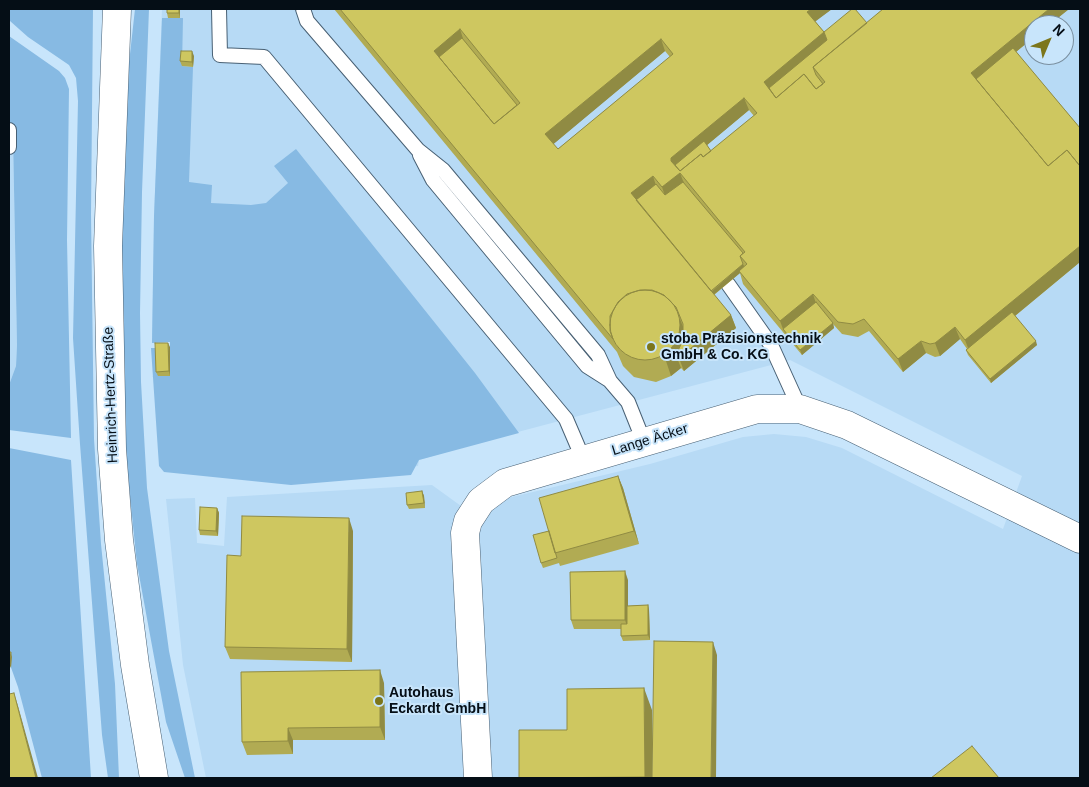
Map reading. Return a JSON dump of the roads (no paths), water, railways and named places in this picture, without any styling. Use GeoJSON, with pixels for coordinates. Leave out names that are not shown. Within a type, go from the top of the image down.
{"type":"FeatureCollection","features":[{"type":"Feature","properties":{"kind":"street","name":"Heinrich-Hertz-Straße"},"geometry":{"type":"LineString","coordinates":[[117,9],[108,246],[108,348],[112,449],[119,540],[135,665],[154,778]]}},
{"type":"Feature","properties":{"kind":"street","name":"Lange Äcker"},"geometry":{"type":"LineString","coordinates":[[478,778],[465,533],[468,521],[481,500],[505,483],[757,409],[800,409],[847,425],[1080,539]]}},
{"type":"Feature","properties":{"kind":"lane"},"geometry":{"type":"LineString","coordinates":[[219,9],[220,55],[264,57],[566,419],[584,461]]}},
{"type":"Feature","properties":{"kind":"lane"},"geometry":{"type":"LineString","coordinates":[[303,9],[307,21],[418,150],[443,170],[598,355],[610,380],[628,402],[644,442]]}},
{"type":"Feature","properties":{"kind":"lane"},"geometry":{"type":"LineString","coordinates":[[9,130],[9,147]]}},
{"type":"Feature","properties":{"kind":"lane"},"geometry":{"type":"LineString","coordinates":[[728,284],[771,345],[800,409]]}},
{"type":"Feature","properties":{"kind":"place","name":"stoba Präzisionstechnik GmbH & Co. KG"},"geometry":{"type":"Point","coordinates":[651,347]}},
{"type":"Feature","properties":{"kind":"place","name":"Autohaus Eckardt GmbH"},"geometry":{"type":"Point","coordinates":[379,701]}}]}
